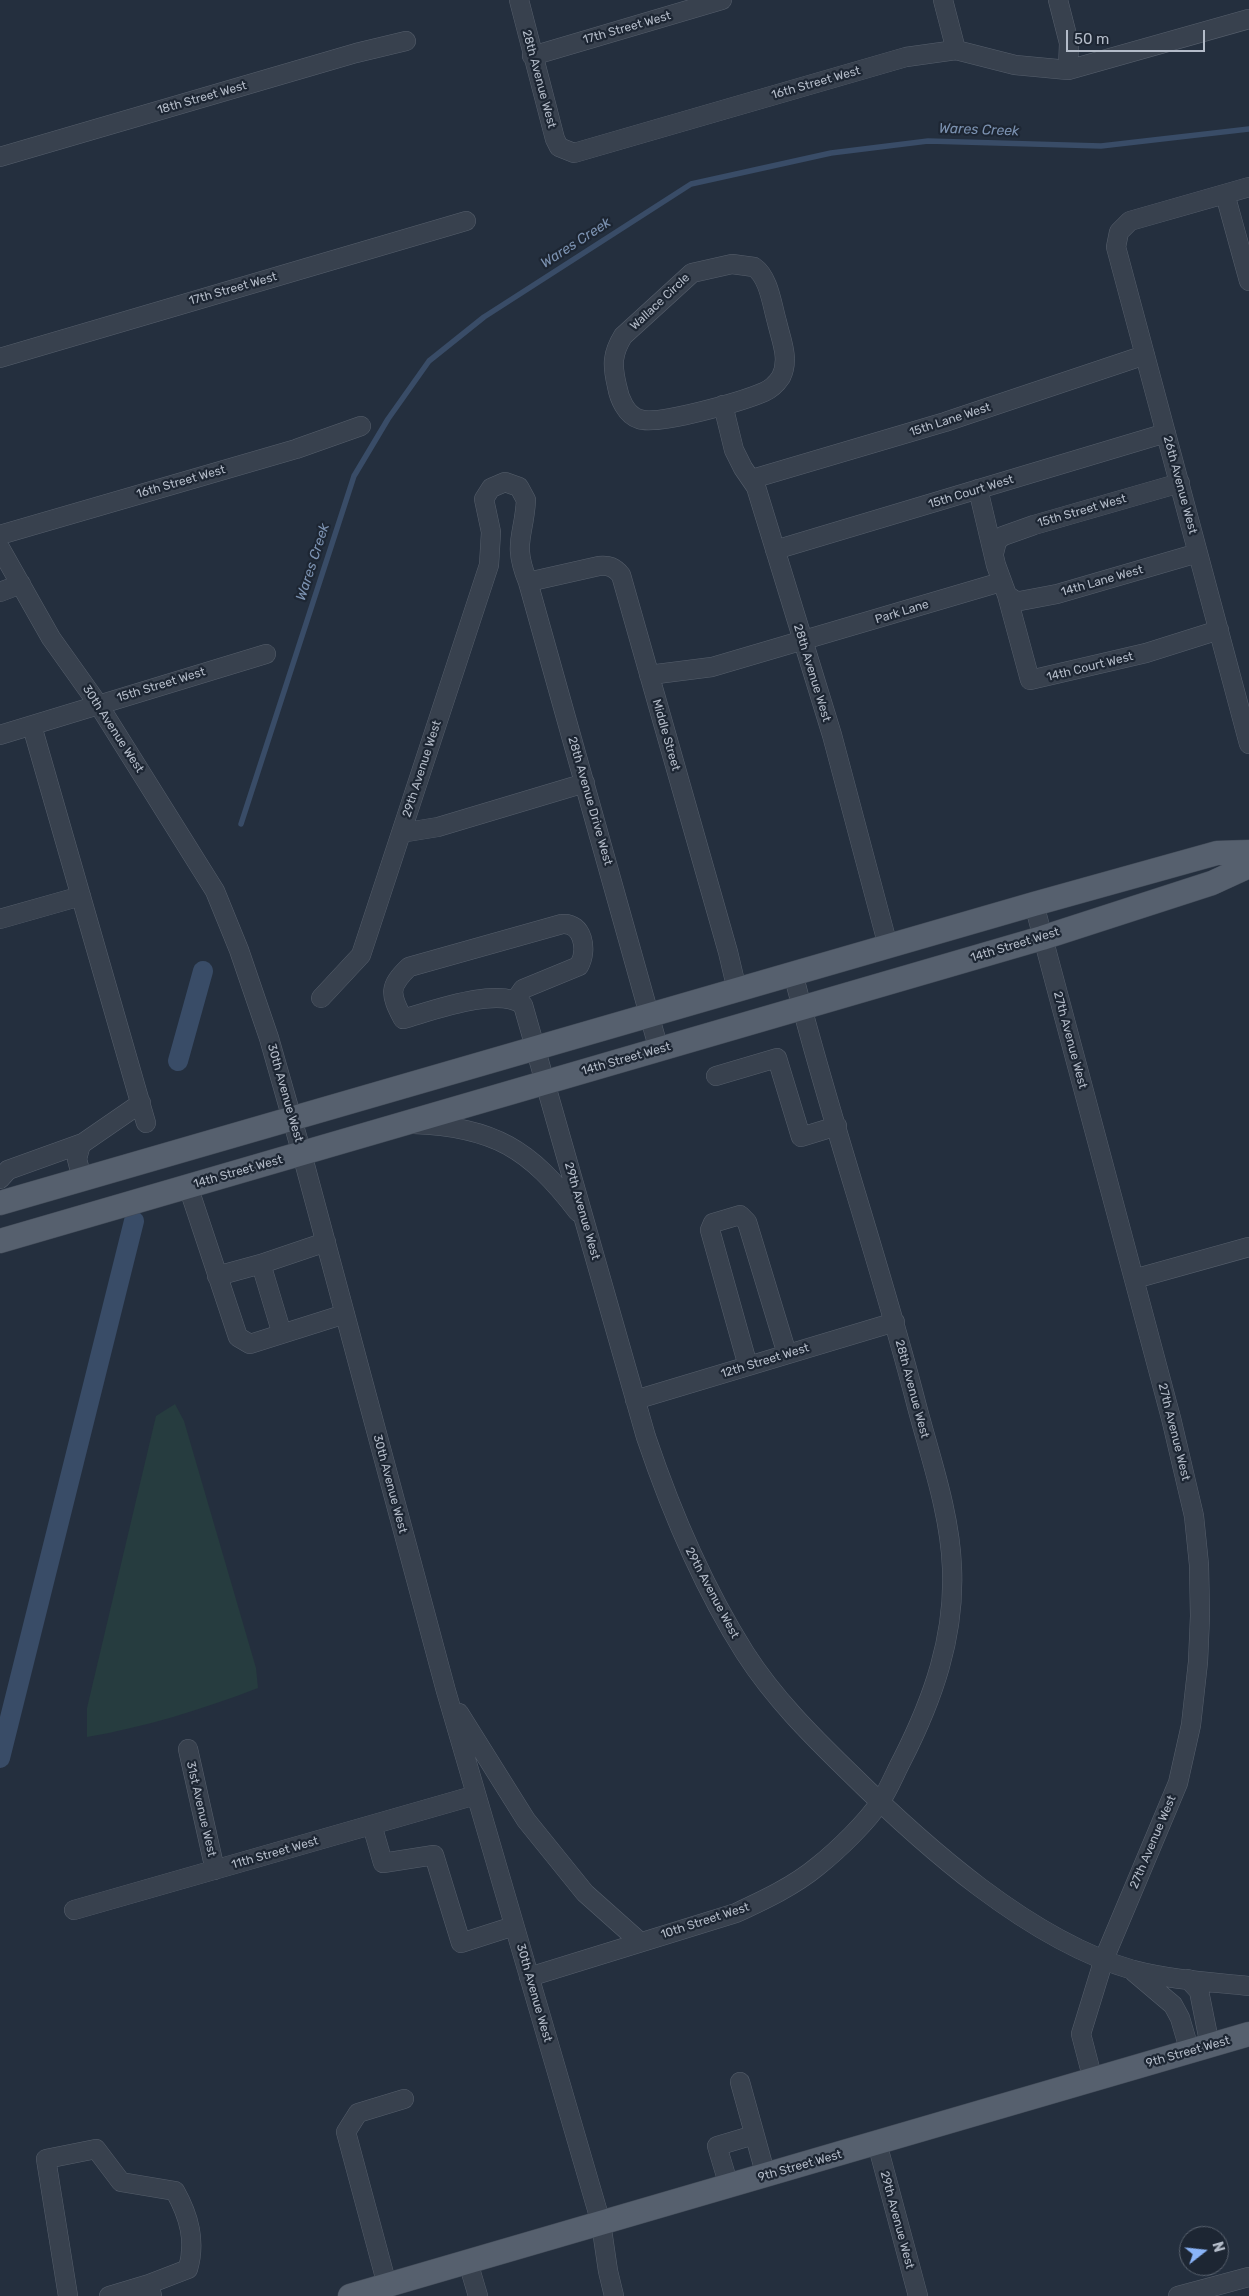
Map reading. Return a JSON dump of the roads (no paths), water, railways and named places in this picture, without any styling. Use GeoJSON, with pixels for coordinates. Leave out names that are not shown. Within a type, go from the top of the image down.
{"type":"FeatureCollection","features":[{"type":"Feature","properties":{"kind":"main road"},"geometry":{"type":"LineString","coordinates":[[1,1196],[82,1180],[793,973],[1217,853],[1249,852]]}},
{"type":"Feature","properties":{"kind":"main road","name":"14th Street West"},"geometry":{"type":"LineString","coordinates":[[0,1241],[1042,938],[1212,883],[1249,866]]}},
{"type":"Feature","properties":{"kind":"main road","name":"9th Street West"},"geometry":{"type":"LineString","coordinates":[[350,2296],[1249,2034]]}},
{"type":"Feature","properties":{"kind":"street","name":"28th Avenue West"},"geometry":{"type":"LineString","coordinates":[[519,0],[555,139],[559,147],[567,152]]}},
{"type":"Feature","properties":{"kind":"street","name":"17th Street West"},"geometry":{"type":"LineString","coordinates":[[532,56],[722,0]]}},
{"type":"Feature","properties":{"kind":"street"},"geometry":{"type":"LineString","coordinates":[[943,0],[956,50]]}},
{"type":"Feature","properties":{"kind":"street"},"geometry":{"type":"LineString","coordinates":[[1058,0],[1069,43],[1068,70],[1249,19]]}},
{"type":"Feature","properties":{"kind":"street","name":"18th Street West"},"geometry":{"type":"LineString","coordinates":[[0,157],[356,53],[406,41]]}},
{"type":"Feature","properties":{"kind":"street","name":"16th Street West"},"geometry":{"type":"LineString","coordinates":[[567,152],[574,153],[906,57],[956,50],[1015,65],[1068,70]]}},
{"type":"Feature","properties":{"kind":"street"},"geometry":{"type":"LineString","coordinates":[[1249,187],[1225,194],[1249,281]]}},
{"type":"Feature","properties":{"kind":"street","name":"26th Avenue West"},"geometry":{"type":"LineString","coordinates":[[1225,194],[1130,221],[1122,228],[1117,238],[1116,247],[1249,744]]}},
{"type":"Feature","properties":{"kind":"street","name":"17th Street West"},"geometry":{"type":"LineString","coordinates":[[0,358],[466,221]]}},
{"type":"Feature","properties":{"kind":"street","name":"Wallace Circle"},"geometry":{"type":"LineString","coordinates":[[743,264],[758,270],[763,278],[783,347],[785,364],[782,375],[772,387],[764,392],[723,405],[646,422],[636,419],[630,414],[618,393],[613,355],[624,336],[692,273],[716,266],[743,264]]}},
{"type":"Feature","properties":{"kind":"street","name":"15th Lane West"},"geometry":{"type":"LineString","coordinates":[[752,479],[945,422],[1146,355]]}},
{"type":"Feature","properties":{"kind":"street","name":"28th Avenue West"},"geometry":{"type":"LineString","coordinates":[[723,405],[734,450],[743,468],[752,479],[832,735],[888,946]]}},
{"type":"Feature","properties":{"kind":"street","name":"16th Street West"},"geometry":{"type":"LineString","coordinates":[[0,535],[296,449],[362,426]]}},
{"type":"Feature","properties":{"kind":"street","name":"15th Court West"},"geometry":{"type":"LineString","coordinates":[[775,550],[1166,433]]}},
{"type":"Feature","properties":{"kind":"street"},"geometry":{"type":"LineString","coordinates":[[505,482],[519,487],[526,500],[519,538],[519,553],[491,554],[491,532],[484,499],[491,488],[505,482]]}},
{"type":"Feature","properties":{"kind":"street","name":"15th Street West"},"geometry":{"type":"LineString","coordinates":[[994,553],[997,541],[1003,536],[1034,525],[1180,483]]}},
{"type":"Feature","properties":{"kind":"street"},"geometry":{"type":"LineString","coordinates":[[978,490],[1004,589]]}},
{"type":"Feature","properties":{"kind":"street","name":"30th Avenue West"},"geometry":{"type":"LineString","coordinates":[[0,548],[51,638],[98,704],[215,891],[239,950],[269,1038],[302,1154],[446,1691],[601,2223],[608,2271],[614,2296]]}},
{"type":"Feature","properties":{"kind":"street","name":"28th Avenue Drive West"},"geometry":{"type":"LineString","coordinates":[[519,553],[659,1050]]}},
{"type":"Feature","properties":{"kind":"street","name":"14th Lane West"},"geometry":{"type":"LineString","coordinates":[[1004,589],[1014,600],[1020,601],[1057,594],[1198,553]]}},
{"type":"Feature","properties":{"kind":"street","name":"29th Avenue West"},"geometry":{"type":"LineString","coordinates":[[321,998],[361,955],[491,554]]}},
{"type":"Feature","properties":{"kind":"street","name":"Middle Street"},"geometry":{"type":"LineString","coordinates":[[528,582],[608,565],[615,568],[621,575],[728,952],[736,990]]}},
{"type":"Feature","properties":{"kind":"street"},"geometry":{"type":"LineString","coordinates":[[0,592],[21,584]]}},
{"type":"Feature","properties":{"kind":"street","name":"Park Lane"},"geometry":{"type":"LineString","coordinates":[[649,675],[712,667],[1004,589]]}},
{"type":"Feature","properties":{"kind":"street","name":"14th Court West"},"geometry":{"type":"LineString","coordinates":[[1004,589],[1030,680],[1146,653],[1219,630]]}},
{"type":"Feature","properties":{"kind":"street","name":"15th Street West"},"geometry":{"type":"LineString","coordinates":[[0,736],[98,704],[266,654]]}},
{"type":"Feature","properties":{"kind":"street"},"geometry":{"type":"LineString","coordinates":[[32,726],[146,1122]]}},
{"type":"Feature","properties":{"kind":"street"},"geometry":{"type":"LineString","coordinates":[[401,833],[438,827],[584,783]]}},
{"type":"Feature","properties":{"kind":"street"},"geometry":{"type":"LineString","coordinates":[[0,919],[81,896]]}},
{"type":"Feature","properties":{"kind":"street","name":"27th Avenue West"},"geometry":{"type":"LineString","coordinates":[[1034,904],[1171,1418],[1194,1516],[1199,1565],[1199,1634],[1191,1725],[1178,1783],[1104,1959],[1081,2034],[1093,2080]]}},
{"type":"Feature","properties":{"kind":"street"},"geometry":{"type":"LineString","coordinates":[[570,923],[575,926],[581,936],[584,950],[583,959],[579,966],[523,990],[516,999],[492,996],[403,1019],[393,1001],[392,987],[398,977],[409,966],[562,924],[570,923]]}},
{"type":"Feature","properties":{"kind":"street","name":"28th Avenue West"},"geometry":{"type":"LineString","coordinates":[[793,973],[895,1322],[942,1505],[951,1552],[952,1593],[947,1642],[936,1684],[922,1721],[880,1802]]}},
{"type":"Feature","properties":{"kind":"street","name":"29th Avenue West"},"geometry":{"type":"LineString","coordinates":[[516,999],[523,1004],[635,1400],[661,1482],[678,1527],[724,1619],[776,1697],[911,1831],[1001,1904],[1066,1942],[1132,1969],[1188,1979],[1249,1986]]}},
{"type":"Feature","properties":{"kind":"street"},"geometry":{"type":"LineString","coordinates":[[716,1076],[777,1058],[801,1137],[837,1126]]}},
{"type":"Feature","properties":{"kind":"street"},"geometry":{"type":"LineString","coordinates":[[0,1179],[8,1170],[81,1144],[140,1103]]}},
{"type":"Feature","properties":{"kind":"street"},"geometry":{"type":"LineString","coordinates":[[403,1124],[462,1128],[511,1146],[555,1182],[585,1222]]}},
{"type":"Feature","properties":{"kind":"street"},"geometry":{"type":"LineString","coordinates":[[81,1144],[77,1159],[82,1180]]}},
{"type":"Feature","properties":{"kind":"street"},"geometry":{"type":"LineString","coordinates":[[188,1186],[238,1337],[250,1344],[345,1314]]}},
{"type":"Feature","properties":{"kind":"street"},"geometry":{"type":"LineString","coordinates":[[748,1366],[710,1230],[713,1223],[720,1219],[740,1215],[747,1222],[787,1354]]}},
{"type":"Feature","properties":{"kind":"street"},"geometry":{"type":"LineString","coordinates":[[217,1276],[262,1264],[326,1242]]}},
{"type":"Feature","properties":{"kind":"street"},"geometry":{"type":"LineString","coordinates":[[1134,1279],[1249,1247]]}},
{"type":"Feature","properties":{"kind":"street"},"geometry":{"type":"LineString","coordinates":[[262,1264],[282,1334]]}},
{"type":"Feature","properties":{"kind":"street","name":"12th Street West"},"geometry":{"type":"LineString","coordinates":[[635,1400],[895,1322]]}},
{"type":"Feature","properties":{"kind":"street","name":"30th Avenue West"},"geometry":{"type":"LineString","coordinates":[[446,1691],[526,1820],[585,1892],[640,1942]]}},
{"type":"Feature","properties":{"kind":"street","name":"31st Avenue West"},"geometry":{"type":"LineString","coordinates":[[188,1749],[215,1870]]}},
{"type":"Feature","properties":{"kind":"street","name":"11th Street West"},"geometry":{"type":"LineString","coordinates":[[74,1910],[476,1795]]}},
{"type":"Feature","properties":{"kind":"street","name":"10th Street West"},"geometry":{"type":"LineString","coordinates":[[529,1977],[736,1913],[800,1879],[838,1849],[880,1802]]}},
{"type":"Feature","properties":{"kind":"street"},"geometry":{"type":"LineString","coordinates":[[372,1825],[383,1863],[434,1855],[461,1943],[514,1926]]}},
{"type":"Feature","properties":{"kind":"street","name":"29th Avenue West"},"geometry":{"type":"LineString","coordinates":[[1132,1969],[1173,2005],[1200,2049]]}},
{"type":"Feature","properties":{"kind":"street"},"geometry":{"type":"LineString","coordinates":[[1188,1979],[1199,1991],[1200,2049]]}},
{"type":"Feature","properties":{"kind":"street"},"geometry":{"type":"LineString","coordinates":[[740,2082],[766,2176]]}},
{"type":"Feature","properties":{"kind":"street"},"geometry":{"type":"LineString","coordinates":[[388,2285],[346,2132],[358,2113],[404,2099]]}},
{"type":"Feature","properties":{"kind":"street"},"geometry":{"type":"LineString","coordinates":[[729,2186],[717,2146],[754,2135]]}},
{"type":"Feature","properties":{"kind":"street","name":"29th Avenue West"},"geometry":{"type":"LineString","coordinates":[[877,2143],[918,2296]]}},
{"type":"Feature","properties":{"kind":"street"},"geometry":{"type":"LineString","coordinates":[[68,2296],[46,2159],[96,2149],[121,2182],[176,2191],[187,2212],[193,2252],[188,2269],[150,2290],[110,2296]]}},
{"type":"Feature","properties":{"kind":"street"},"geometry":{"type":"LineString","coordinates":[[468,2262],[478,2296]]}},
{"type":"Feature","properties":{"kind":"street"},"geometry":{"type":"LineString","coordinates":[[1178,2296],[1249,2277]]}},
{"type":"Feature","properties":{"kind":"waterway","name":"Wares Creek"},"geometry":{"type":"LineString","coordinates":[[241,824],[354,476],[388,419],[429,361],[484,317],[691,184],[831,153],[928,141],[1101,146],[1249,129]]}},
{"type":"Feature","properties":{"kind":"waterway"},"geometry":{"type":"LineString","coordinates":[[178,1061],[203,971]]}},
{"type":"Feature","properties":{"kind":"waterway"},"geometry":{"type":"LineString","coordinates":[[0,1758],[134,1221]]}}]}
